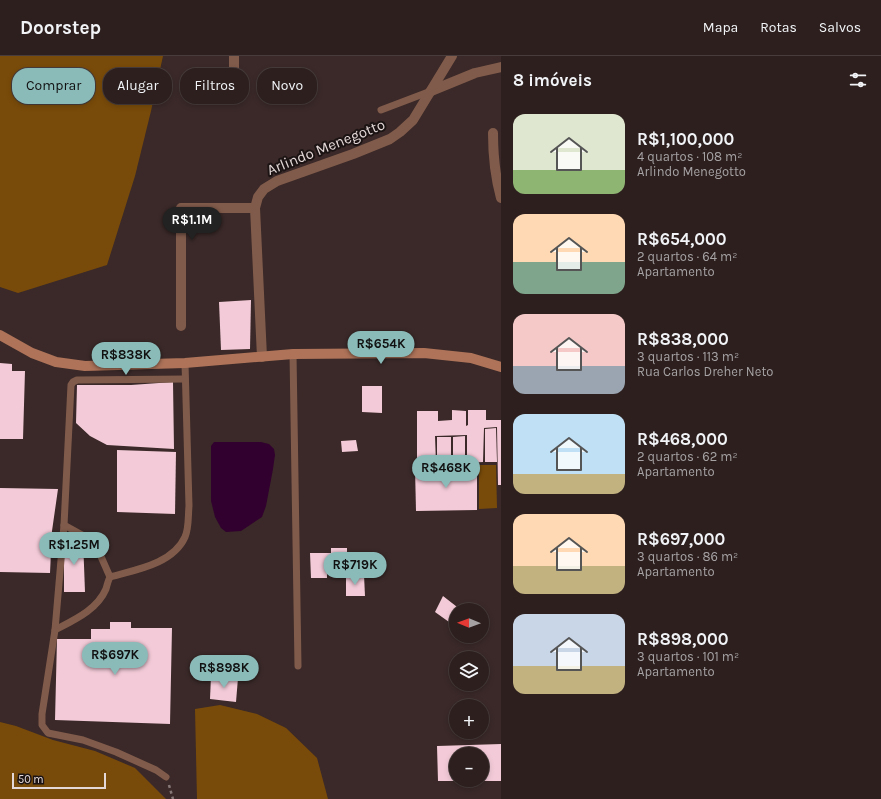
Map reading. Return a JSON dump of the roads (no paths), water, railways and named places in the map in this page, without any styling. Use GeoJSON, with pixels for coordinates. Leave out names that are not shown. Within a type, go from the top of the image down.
{"type":"FeatureCollection","features":[{"type":"Feature","properties":{"kind":"main road"},"geometry":{"type":"LineString","coordinates":[[0,335],[32,353],[56,362],[85,366],[185,363],[293,354],[424,354],[471,358],[501,366]]}},
{"type":"Feature","properties":{"kind":"street"},"geometry":{"type":"LineString","coordinates":[[234,56],[234,68]]}},
{"type":"Feature","properties":{"kind":"street","name":"Arlindo Menegotto"},"geometry":{"type":"LineString","coordinates":[[255,208],[258,197],[264,189],[277,181],[390,139],[413,120],[452,56]]}},
{"type":"Feature","properties":{"kind":"street"},"geometry":{"type":"LineString","coordinates":[[431,91],[475,73],[501,67]]}},
{"type":"Feature","properties":{"kind":"street"},"geometry":{"type":"LineString","coordinates":[[492,133],[493,158],[501,198]]}},
{"type":"Feature","properties":{"kind":"street"},"geometry":{"type":"LineString","coordinates":[[181,326],[181,208],[255,208],[262,356]]}},
{"type":"Feature","properties":{"kind":"lane"},"geometry":{"type":"LineString","coordinates":[[381,110],[431,91]]}},
{"type":"Feature","properties":{"kind":"lane"},"geometry":{"type":"LineString","coordinates":[[293,354],[298,666]]}},
{"type":"Feature","properties":{"kind":"lane"},"geometry":{"type":"LineString","coordinates":[[110,577],[146,567],[164,560],[178,548],[186,536],[189,506],[185,363]]}},
{"type":"Feature","properties":{"kind":"lane"},"geometry":{"type":"LineString","coordinates":[[166,777],[156,770],[116,752],[83,740],[48,732],[42,725],[42,714],[55,630],[64,525],[71,385],[77,380],[186,379]]}},
{"type":"Feature","properties":{"kind":"lane"},"geometry":{"type":"LineString","coordinates":[[55,630],[80,617],[95,604],[105,590],[110,577],[99,552],[84,536],[64,525]]}}]}
